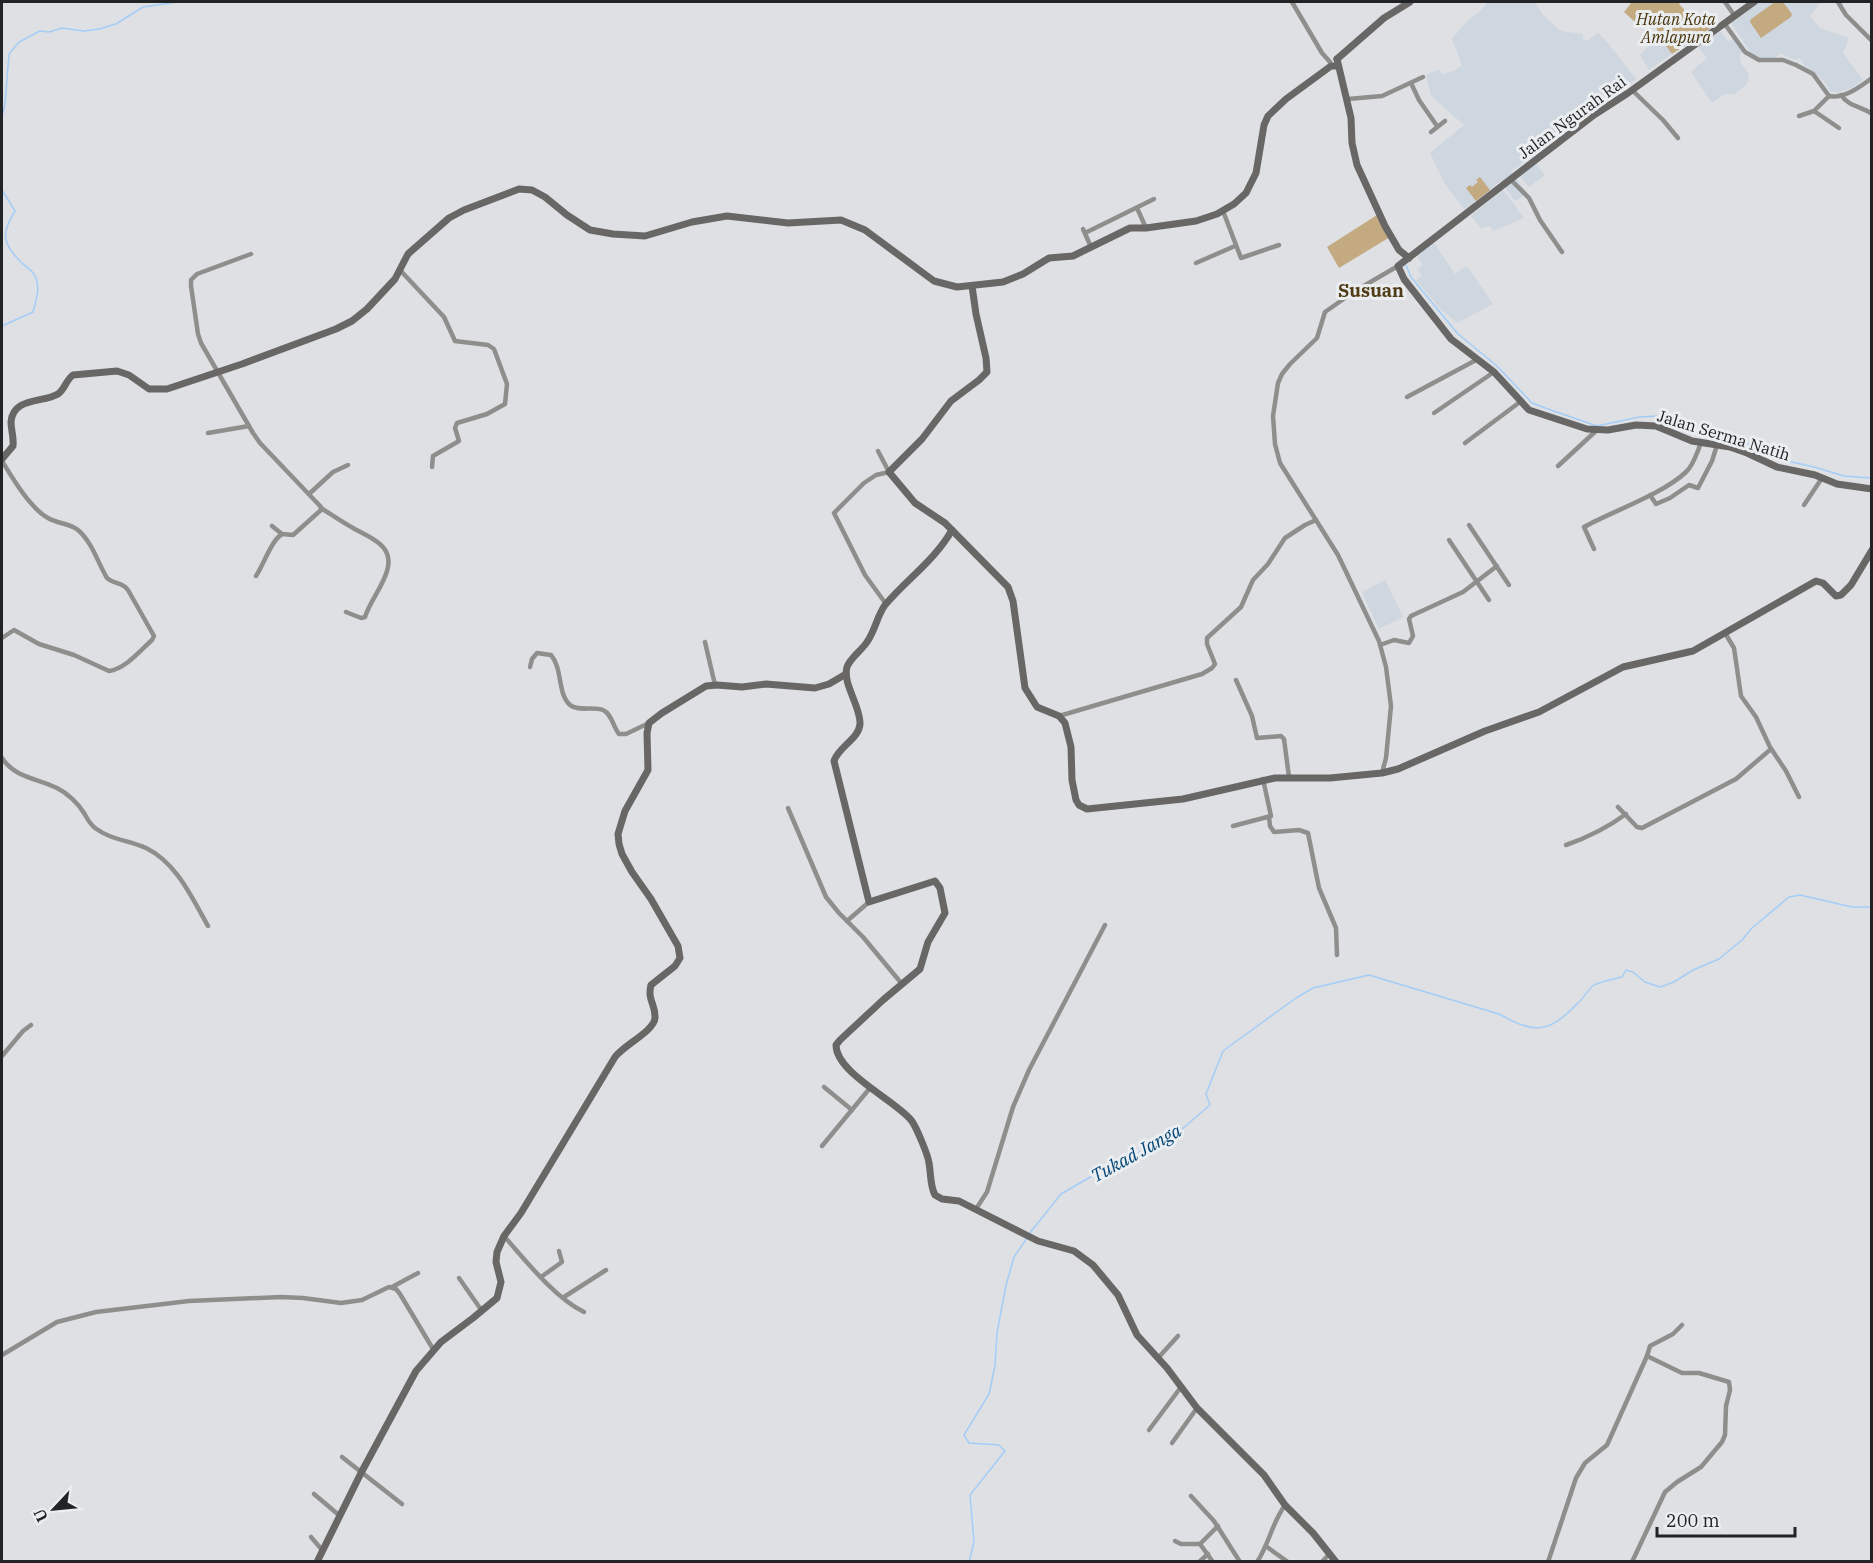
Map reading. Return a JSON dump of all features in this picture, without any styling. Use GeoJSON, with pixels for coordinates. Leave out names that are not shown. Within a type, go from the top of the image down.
{"type":"FeatureCollection","features":[{"type":"Feature","properties":{"kind":"street"},"geometry":{"type":"LineString","coordinates":[[1292,2],[1322,53],[1333,62],[1348,99],[1356,165],[1399,250],[1410,258],[1325,312],[1317,338],[1290,364],[1278,383],[1273,417],[1277,457],[1338,555],[1380,645],[1386,667],[1391,706],[1386,758],[1382,773]]}},
{"type":"Feature","properties":{"kind":"street"},"geometry":{"type":"LineString","coordinates":[[2,638],[14,630],[39,645],[74,655],[109,671],[125,664],[154,636],[128,590],[125,586],[107,578],[79,531],[70,525],[46,517],[38,510],[13,480],[2,460],[13,446],[11,425],[16,410],[29,402],[57,394],[73,375],[117,371],[129,375],[149,389],[183,385],[345,325],[384,292],[395,279],[408,254],[449,218],[494,198],[527,188],[546,197],[567,215],[590,230],[613,234],[645,236],[692,222],[727,216],[788,223],[841,220],[865,230],[934,281],[957,287],[992,285],[1013,279],[1049,258],[1073,256],[1130,228],[1188,222],[1223,211],[1240,199],[1250,186],[1256,173],[1264,125],[1268,116],[1384,18],[1410,2]]}},
{"type":"Feature","properties":{"kind":"street"},"geometry":{"type":"LineString","coordinates":[[1725,2],[1734,15]]}},
{"type":"Feature","properties":{"kind":"street","name":"Jalan Ngurah Rai"},"geometry":{"type":"LineString","coordinates":[[1410,258],[1594,116],[1754,2]]}},
{"type":"Feature","properties":{"kind":"street"},"geometry":{"type":"LineString","coordinates":[[1838,2],[1846,15],[1872,41]]}},
{"type":"Feature","properties":{"kind":"street"},"geometry":{"type":"LineString","coordinates":[[1724,22],[1745,52],[1759,60],[1783,60],[1796,65],[1813,74],[1829,96]]}},
{"type":"Feature","properties":{"kind":"street"},"geometry":{"type":"LineString","coordinates":[[1348,99],[1382,96],[1423,76]]}},
{"type":"Feature","properties":{"kind":"street"},"geometry":{"type":"LineString","coordinates":[[1799,116],[1814,111],[1829,96],[1855,90],[1872,78]]}},
{"type":"Feature","properties":{"kind":"street"},"geometry":{"type":"LineString","coordinates":[[1411,83],[1419,100],[1437,126]]}},
{"type":"Feature","properties":{"kind":"street"},"geometry":{"type":"LineString","coordinates":[[1632,90],[1664,120],[1678,138]]}},
{"type":"Feature","properties":{"kind":"street"},"geometry":{"type":"LineString","coordinates":[[1841,95],[1851,106],[1872,114]]}},
{"type":"Feature","properties":{"kind":"street"},"geometry":{"type":"LineString","coordinates":[[1814,111],[1839,128]]}},
{"type":"Feature","properties":{"kind":"street"},"geometry":{"type":"LineString","coordinates":[[1431,132],[1445,121]]}},
{"type":"Feature","properties":{"kind":"street"},"geometry":{"type":"LineString","coordinates":[[1510,179],[1529,198],[1540,220],[1562,252]]}},
{"type":"Feature","properties":{"kind":"street"},"geometry":{"type":"LineString","coordinates":[[1091,247],[1084,231],[1154,199]]}},
{"type":"Feature","properties":{"kind":"street"},"geometry":{"type":"LineString","coordinates":[[1137,208],[1146,228]]}},
{"type":"Feature","properties":{"kind":"street"},"geometry":{"type":"LineString","coordinates":[[1223,211],[1240,257],[1243,258],[1279,245]]}},
{"type":"Feature","properties":{"kind":"street"},"geometry":{"type":"LineString","coordinates":[[1196,263],[1235,246]]}},
{"type":"Feature","properties":{"kind":"street"},"geometry":{"type":"LineString","coordinates":[[1398,266],[1399,250]]}},
{"type":"Feature","properties":{"kind":"street"},"geometry":{"type":"LineString","coordinates":[[251,254],[197,274],[192,280],[198,334],[260,443],[321,508],[381,543],[387,555],[387,571],[378,591],[369,603],[365,617],[361,618],[345,612]]}},
{"type":"Feature","properties":{"kind":"street","name":"Jalan Serma Natih"},"geometry":{"type":"LineString","coordinates":[[1398,266],[1404,279],[1445,332],[1494,372],[1529,410],[1578,428],[1598,430],[1648,425],[1701,443],[1747,453],[1777,466],[1837,484],[1872,489]]}},
{"type":"Feature","properties":{"kind":"street"},"geometry":{"type":"LineString","coordinates":[[399,269],[444,317],[455,341],[488,345],[494,349],[507,384],[505,404],[487,414],[457,423],[455,428],[459,441],[433,456],[432,467]]}},
{"type":"Feature","properties":{"kind":"street"},"geometry":{"type":"LineString","coordinates":[[886,604],[865,575],[834,513],[864,483],[876,475],[889,471],[922,439],[951,401],[979,381],[987,372],[972,286]]}},
{"type":"Feature","properties":{"kind":"street"},"geometry":{"type":"LineString","coordinates":[[1407,397],[1478,359]]}},
{"type":"Feature","properties":{"kind":"street"},"geometry":{"type":"LineString","coordinates":[[1434,413],[1494,372]]}},
{"type":"Feature","properties":{"kind":"street"},"geometry":{"type":"LineString","coordinates":[[1465,443],[1520,402]]}},
{"type":"Feature","properties":{"kind":"street"},"geometry":{"type":"LineString","coordinates":[[208,433],[249,426]]}},
{"type":"Feature","properties":{"kind":"street"},"geometry":{"type":"LineString","coordinates":[[1558,466],[1598,430]]}},
{"type":"Feature","properties":{"kind":"street"},"geometry":{"type":"LineString","coordinates":[[1594,549],[1584,527],[1650,495],[1687,471],[1701,443]]}},
{"type":"Feature","properties":{"kind":"street"},"geometry":{"type":"LineString","coordinates":[[1650,495],[1656,504],[1689,485],[1698,488],[1712,461],[1717,445]]}},
{"type":"Feature","properties":{"kind":"street"},"geometry":{"type":"LineString","coordinates":[[878,451],[889,471],[915,503],[945,523],[1008,586],[1013,601],[1025,688],[1037,707],[1059,716],[1065,723],[1069,736],[1072,780],[1076,800],[1079,805],[1087,809],[1183,799],[1263,779],[1330,778],[1382,773],[1398,769],[1485,731],[1539,712],[1623,667],[1692,651],[1816,581],[1823,583],[1836,596],[1841,595],[1851,585],[1872,550]]}},
{"type":"Feature","properties":{"kind":"street"},"geometry":{"type":"LineString","coordinates":[[309,494],[333,472],[348,465]]}},
{"type":"Feature","properties":{"kind":"street"},"geometry":{"type":"LineString","coordinates":[[1804,505],[1822,478]]}},
{"type":"Feature","properties":{"kind":"street"},"geometry":{"type":"LineString","coordinates":[[272,526],[282,534],[294,535],[321,508]]}},
{"type":"Feature","properties":{"kind":"street"},"geometry":{"type":"LineString","coordinates":[[1059,716],[1203,674],[1212,668],[1215,664],[1207,638],[1241,607],[1253,580],[1268,564],[1285,538],[1316,520]]}},
{"type":"Feature","properties":{"kind":"street"},"geometry":{"type":"LineString","coordinates":[[1469,525],[1509,585]]}},
{"type":"Feature","properties":{"kind":"street"},"geometry":{"type":"LineString","coordinates":[[869,902],[834,768],[837,753],[860,727],[846,674],[849,663],[868,642],[886,604],[928,562],[952,530]]}},
{"type":"Feature","properties":{"kind":"street"},"geometry":{"type":"LineString","coordinates":[[256,576],[270,553],[273,541],[282,534]]}},
{"type":"Feature","properties":{"kind":"street"},"geometry":{"type":"LineString","coordinates":[[1449,540],[1489,600]]}},
{"type":"Feature","properties":{"kind":"street"},"geometry":{"type":"LineString","coordinates":[[1380,645],[1394,639],[1409,643],[1413,636],[1410,616],[1452,598],[1497,566]]}},
{"type":"Feature","properties":{"kind":"street"},"geometry":{"type":"LineString","coordinates":[[1725,633],[1734,648],[1741,696],[1756,717],[1771,749],[1786,771],[1799,797]]}},
{"type":"Feature","properties":{"kind":"street"},"geometry":{"type":"LineString","coordinates":[[705,642],[715,685]]}},
{"type":"Feature","properties":{"kind":"street"},"geometry":{"type":"LineString","coordinates":[[530,667],[537,653],[551,655],[556,663],[568,703],[574,708],[603,710],[619,734],[626,734],[649,723],[653,718],[706,686],[742,687],[776,684],[815,688],[829,684],[846,674]]}},
{"type":"Feature","properties":{"kind":"street"},"geometry":{"type":"LineString","coordinates":[[1236,680],[1252,716],[1257,738],[1281,736],[1284,739],[1289,777]]}},
{"type":"Feature","properties":{"kind":"street"},"geometry":{"type":"LineString","coordinates":[[317,1562],[412,1378],[433,1349],[482,1311],[499,1293],[501,1282],[496,1257],[504,1236],[521,1214],[615,1057],[654,1022],[655,1012],[650,1000],[651,986],[675,966],[680,958],[678,946],[651,899],[632,872],[619,844],[619,826],[625,810],[648,770],[649,723]]}},
{"type":"Feature","properties":{"kind":"street"},"geometry":{"type":"LineString","coordinates":[[1618,807],[1637,827],[1642,828],[1736,779],[1771,749]]}},
{"type":"Feature","properties":{"kind":"street"},"geometry":{"type":"LineString","coordinates":[[2,758],[12,770],[57,788],[72,798],[89,822],[99,831],[123,842],[146,848],[160,856],[175,871],[208,926]]}},
{"type":"Feature","properties":{"kind":"street"},"geometry":{"type":"LineString","coordinates":[[1263,779],[1271,813],[1270,826],[1274,832],[1299,830],[1308,833],[1319,888],[1336,928],[1338,955]]}},
{"type":"Feature","properties":{"kind":"street"},"geometry":{"type":"LineString","coordinates":[[788,808],[820,886],[833,906],[863,937],[902,984]]}},
{"type":"Feature","properties":{"kind":"street"},"geometry":{"type":"LineString","coordinates":[[1566,845],[1592,836],[1626,814]]}},
{"type":"Feature","properties":{"kind":"street"},"geometry":{"type":"LineString","coordinates":[[1233,826],[1269,817]]}},
{"type":"Feature","properties":{"kind":"street"},"geometry":{"type":"LineString","coordinates":[[847,921],[869,902],[929,882],[938,883],[940,888],[945,908],[943,918],[928,942],[920,969],[836,1045],[843,1062],[870,1088],[911,1120],[928,1159],[933,1192],[938,1197],[976,1209],[1022,1235],[1074,1251],[1093,1264],[1118,1295],[1137,1335],[1212,1425],[1264,1475],[1285,1505],[1336,1562]]}},
{"type":"Feature","properties":{"kind":"street"},"geometry":{"type":"LineString","coordinates":[[976,1209],[987,1192],[1013,1107],[1029,1070],[1105,925]]}},
{"type":"Feature","properties":{"kind":"street"},"geometry":{"type":"LineString","coordinates":[[2,1056],[23,1031],[32,1025]]}},
{"type":"Feature","properties":{"kind":"street"},"geometry":{"type":"LineString","coordinates":[[824,1087],[852,1110]]}},
{"type":"Feature","properties":{"kind":"street"},"geometry":{"type":"LineString","coordinates":[[822,1146],[870,1088]]}},
{"type":"Feature","properties":{"kind":"street"},"geometry":{"type":"LineString","coordinates":[[504,1236],[541,1277],[584,1312]]}},
{"type":"Feature","properties":{"kind":"street"},"geometry":{"type":"LineString","coordinates":[[541,1277],[562,1262],[559,1251]]}},
{"type":"Feature","properties":{"kind":"street"},"geometry":{"type":"LineString","coordinates":[[564,1297],[606,1270]]}},
{"type":"Feature","properties":{"kind":"street"},"geometry":{"type":"LineString","coordinates":[[2,1355],[57,1322],[96,1312],[189,1301],[281,1297],[341,1303],[362,1300],[417,1273]]}},
{"type":"Feature","properties":{"kind":"street"},"geometry":{"type":"LineString","coordinates":[[459,1278],[482,1311]]}},
{"type":"Feature","properties":{"kind":"street"},"geometry":{"type":"LineString","coordinates":[[392,1287],[400,1294],[433,1349]]}},
{"type":"Feature","properties":{"kind":"street"},"geometry":{"type":"LineString","coordinates":[[1548,1562],[1576,1478],[1585,1463],[1607,1445],[1650,1346],[1672,1334],[1682,1325]]}},
{"type":"Feature","properties":{"kind":"street"},"geometry":{"type":"LineString","coordinates":[[1158,1358],[1178,1336]]}},
{"type":"Feature","properties":{"kind":"street"},"geometry":{"type":"LineString","coordinates":[[1632,1562],[1665,1492],[1701,1467],[1722,1442],[1725,1435],[1726,1406],[1730,1390],[1730,1384],[1727,1381],[1699,1373],[1682,1373],[1647,1356]]}},
{"type":"Feature","properties":{"kind":"street"},"geometry":{"type":"LineString","coordinates":[[1149,1430],[1181,1387]]}},
{"type":"Feature","properties":{"kind":"street"},"geometry":{"type":"LineString","coordinates":[[1172,1443],[1197,1408]]}},
{"type":"Feature","properties":{"kind":"street"},"geometry":{"type":"LineString","coordinates":[[342,1457],[402,1504]]}},
{"type":"Feature","properties":{"kind":"street"},"geometry":{"type":"LineString","coordinates":[[314,1494],[340,1516]]}},
{"type":"Feature","properties":{"kind":"street"},"geometry":{"type":"LineString","coordinates":[[1191,1496],[1218,1526],[1240,1562]]}},
{"type":"Feature","properties":{"kind":"street"},"geometry":{"type":"LineString","coordinates":[[1257,1562],[1267,1547],[1273,1524],[1285,1505]]}},
{"type":"Feature","properties":{"kind":"street"},"geometry":{"type":"LineString","coordinates":[[1175,1541],[1181,1544],[1200,1544],[1218,1526]]}},
{"type":"Feature","properties":{"kind":"street"},"geometry":{"type":"LineString","coordinates":[[311,1537],[323,1551]]}},
{"type":"Feature","properties":{"kind":"street"},"geometry":{"type":"LineString","coordinates":[[1200,1544],[1213,1562]]}},
{"type":"Feature","properties":{"kind":"street"},"geometry":{"type":"LineString","coordinates":[[1267,1547],[1288,1562]]}},
{"type":"Feature","properties":{"kind":"street"},"geometry":{"type":"LineString","coordinates":[[1322,1562],[1330,1553]]}},
{"type":"Feature","properties":{"kind":"street"},"geometry":{"type":"LineString","coordinates":[[1199,1562],[1208,1554]]}},
{"type":"Feature","properties":{"kind":"shaded area"},"geometry":{"type":"Polygon","coordinates":[[[1487,2],[1535,2],[1543,15],[1561,31],[1583,34],[1583,39],[1587,41],[1598,33],[1636,79],[1511,171],[1527,193],[1515,201],[1500,181],[1465,210],[1445,184],[1430,153],[1464,125],[1431,96],[1426,75],[1439,69],[1442,74],[1454,71],[1462,65],[1452,39],[1467,21],[1481,11],[1487,2]]]}},
{"type":"Feature","properties":{"kind":"shaded area"},"geometry":{"type":"Polygon","coordinates":[[[1759,2],[1821,2],[1810,16],[1820,28],[1849,38],[1843,53],[1863,80],[1838,93],[1830,91],[1824,81],[1804,65],[1800,58],[1795,60],[1780,53],[1774,59],[1755,56],[1730,21],[1759,2]]]}},
{"type":"Feature","properties":{"kind":"shaded area"},"geometry":{"type":"Polygon","coordinates":[[[1720,31],[1728,42],[1735,37],[1743,49],[1740,56],[1741,63],[1749,74],[1746,85],[1735,94],[1725,94],[1712,103],[1691,72],[1707,58],[1698,47],[1720,31]]]}},
{"type":"Feature","properties":{"kind":"shaded area"},"geometry":{"type":"Polygon","coordinates":[[[1658,35],[1672,54],[1649,70],[1640,55],[1658,35]]]}},
{"type":"Feature","properties":{"kind":"shaded area"},"geometry":{"type":"Polygon","coordinates":[[[1536,164],[1545,175],[1529,187],[1520,176],[1536,164]]]}},
{"type":"Feature","properties":{"kind":"shaded area"},"geometry":{"type":"Polygon","coordinates":[[[1503,190],[1524,218],[1494,231],[1489,226],[1481,228],[1471,216],[1503,190]]]}},
{"type":"Feature","properties":{"kind":"shaded area"},"geometry":{"type":"Polygon","coordinates":[[[1434,243],[1455,274],[1467,266],[1493,304],[1457,323],[1441,309],[1416,280],[1422,276],[1418,269],[1423,265],[1417,256],[1434,243]]]}},
{"type":"Feature","properties":{"kind":"shaded area"},"geometry":{"type":"Polygon","coordinates":[[[1385,580],[1403,617],[1379,629],[1362,592],[1385,580]]]}},
{"type":"Feature","properties":{"kind":"green space","name":"Hutan Kota Amlapura"},"geometry":{"type":"Polygon","coordinates":[[[1632,2],[1681,2],[1679,4],[1693,19],[1697,16],[1711,28],[1672,54],[1658,35],[1656,24],[1646,13],[1635,22],[1624,12],[1632,2]]]}},
{"type":"Feature","properties":{"kind":"green space"},"geometry":{"type":"Polygon","coordinates":[[[1775,2],[1783,2],[1792,14],[1791,17],[1761,38],[1750,22],[1751,19],[1775,2]]]}},
{"type":"Feature","properties":{"kind":"green space"},"geometry":{"type":"Polygon","coordinates":[[[1480,177],[1490,190],[1476,201],[1466,188],[1470,185],[1472,187],[1480,177]]]}},
{"type":"Feature","properties":{"kind":"green space"},"geometry":{"type":"Polygon","coordinates":[[[1377,215],[1390,237],[1339,268],[1327,247],[1377,215]]]}},
{"type":"Feature","properties":{"kind":"waterway"},"geometry":{"type":"LineString","coordinates":[[2,117],[9,54],[19,42],[40,31],[49,32],[62,28],[84,31],[99,29],[116,24],[143,7],[178,2]]}},
{"type":"Feature","properties":{"kind":"waterway"},"geometry":{"type":"LineString","coordinates":[[209,2],[234,2]]}},
{"type":"Feature","properties":{"kind":"waterway"},"geometry":{"type":"LineString","coordinates":[[2,190],[15,211],[7,226],[7,244],[15,256],[34,274],[38,290],[33,312],[2,326]]}},
{"type":"Feature","properties":{"kind":"waterway"},"geometry":{"type":"LineString","coordinates":[[1406,265],[1411,277],[1457,333],[1497,366],[1532,403],[1597,426],[1639,417],[1658,416],[1686,432],[1738,440],[1783,460],[1844,476],[1872,478]]}},
{"type":"Feature","properties":{"kind":"waterway","name":"Tukad Janga"},"geometry":{"type":"LineString","coordinates":[[1029,1234],[1061,1194],[1099,1172],[1175,1135],[1210,1105],[1206,1094],[1223,1051],[1313,988],[1369,975],[1499,1014],[1522,1025],[1541,1028],[1558,1021],[1594,985],[1622,977],[1626,970],[1633,972],[1645,982],[1660,987],[1719,959],[1789,897],[1800,895],[1852,907],[1872,907]]}},
{"type":"Feature","properties":{"kind":"waterway","name":"Tukad Janga"},"geometry":{"type":"LineString","coordinates":[[969,1562],[974,1542],[970,1495],[1005,1451],[999,1445],[969,1443],[964,1435],[989,1394],[1006,1285],[1014,1257],[1027,1238]]}},
{"type":"Feature","properties":{"kind":"district","name":"Susuan"},"geometry":{"type":"Point","coordinates":[1371,290]}}]}
